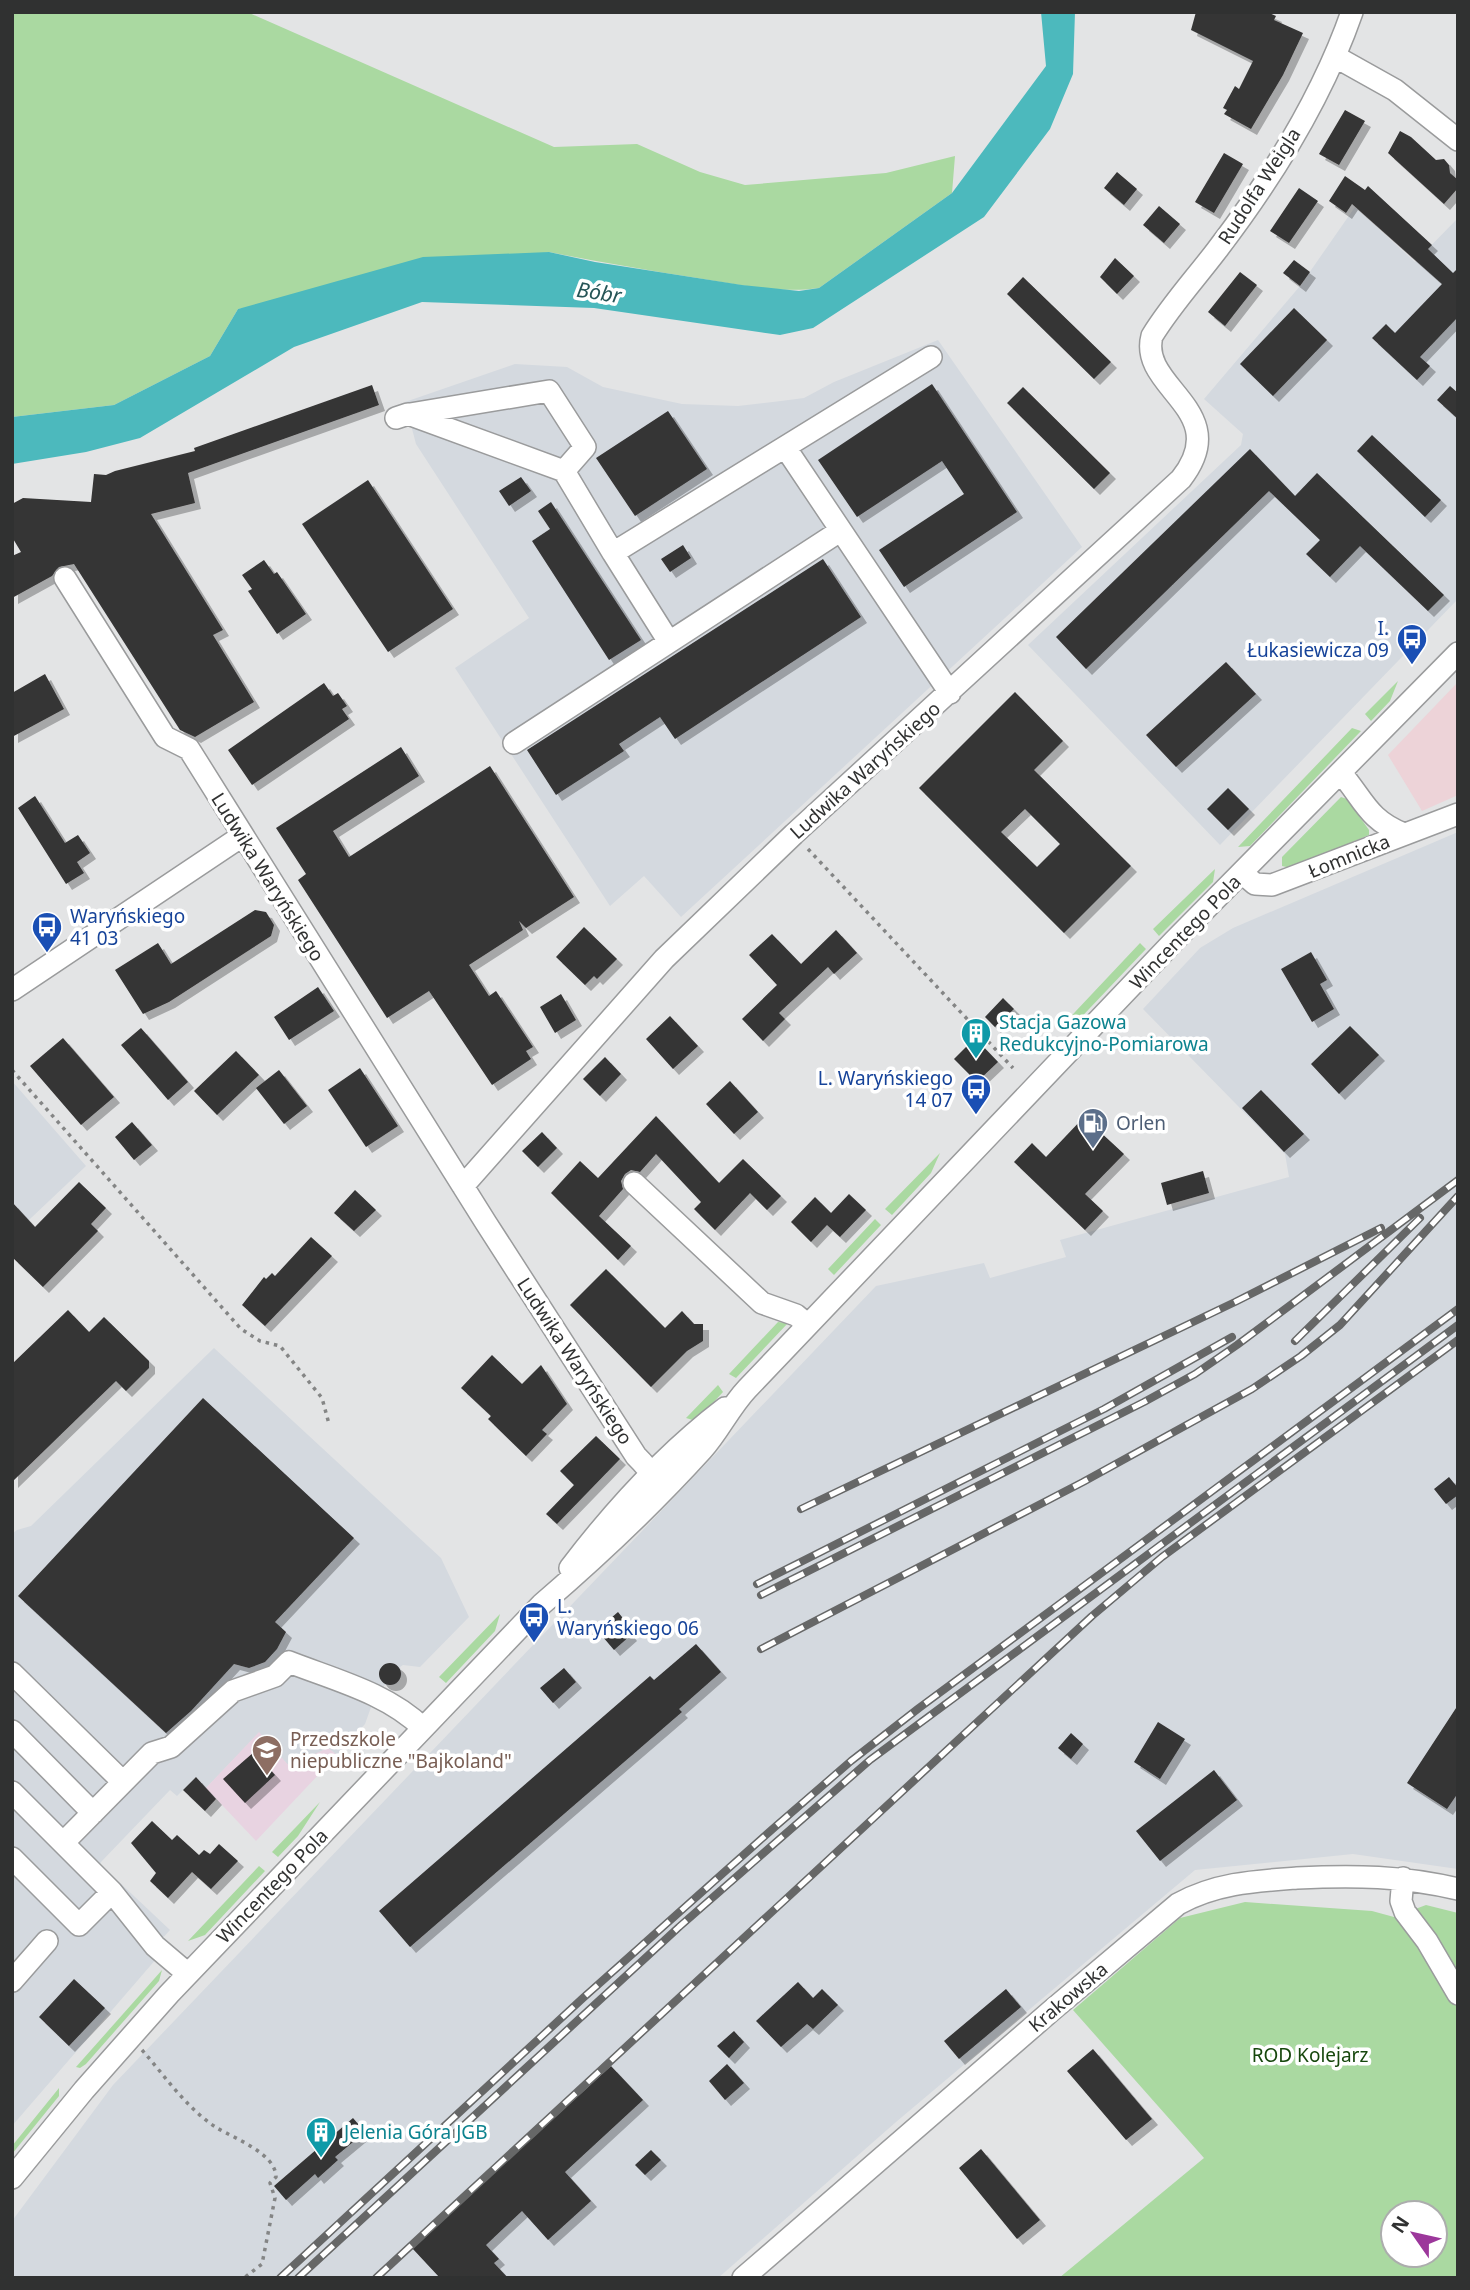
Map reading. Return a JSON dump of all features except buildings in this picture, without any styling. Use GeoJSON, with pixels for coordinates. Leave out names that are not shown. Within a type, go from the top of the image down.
{"type":"FeatureCollection","features":[{"type":"Feature","properties":{"kind":"street","name":"Rudolfa Weigla"},"geometry":{"type":"LineString","coordinates":[[1149,348],[1160,322],[1218,249],[1274,169],[1336,57],[1352,12]]}},
{"type":"Feature","properties":{"kind":"street"},"geometry":{"type":"LineString","coordinates":[[1336,57],[1395,90],[1458,140]]}},
{"type":"Feature","properties":{"kind":"street","name":"Ludwika Waryńskiego"},"geometry":{"type":"LineString","coordinates":[[463,1186],[664,959],[794,834],[950,693],[1191,467],[1196,453],[1195,425],[1180,397],[1153,362],[1149,348]]}},
{"type":"Feature","properties":{"kind":"street"},"geometry":{"type":"LineString","coordinates":[[613,553],[931,357]]}},
{"type":"Feature","properties":{"kind":"street"},"geometry":{"type":"LineString","coordinates":[[564,471],[585,447],[549,391],[402,416],[564,471],[669,642]]}},
{"type":"Feature","properties":{"kind":"street"},"geometry":{"type":"LineString","coordinates":[[785,447],[950,693]]}},
{"type":"Feature","properties":{"kind":"street"},"geometry":{"type":"LineString","coordinates":[[514,743],[840,531]]}},
{"type":"Feature","properties":{"kind":"street","name":"Ludwika Waryńskiego"},"geometry":{"type":"LineString","coordinates":[[65,578],[165,737],[189,749],[463,1186],[636,1456],[653,1474]]}},
{"type":"Feature","properties":{"kind":"street","name":"Wincentego Pola"},"geometry":{"type":"LineString","coordinates":[[542,1604],[599,1530],[690,1434],[740,1396],[1242,873],[1458,653]]}},
{"type":"Feature","properties":{"kind":"street"},"geometry":{"type":"LineString","coordinates":[[1341,772],[1376,820],[1404,834]]}},
{"type":"Feature","properties":{"kind":"street","name":"Łomnicka"},"geometry":{"type":"LineString","coordinates":[[1242,873],[1255,884],[1272,886],[1458,814]]}},
{"type":"Feature","properties":{"kind":"street"},"geometry":{"type":"LineString","coordinates":[[12,990],[242,836]]}},
{"type":"Feature","properties":{"kind":"street"},"geometry":{"type":"LineString","coordinates":[[634,1182],[762,1303],[796,1315],[808,1325]]}},
{"type":"Feature","properties":{"kind":"street","name":"Wincentego Pola"},"geometry":{"type":"LineString","coordinates":[[12,2178],[92,2080],[188,1974],[542,1604],[602,1552],[705,1447],[740,1396]]}},
{"type":"Feature","properties":{"kind":"street"},"geometry":{"type":"LineString","coordinates":[[653,1474],[656,1490],[654,1500]]}},
{"type":"Feature","properties":{"kind":"street"},"geometry":{"type":"LineString","coordinates":[[63,1843],[152,1753],[171,1747],[233,1691],[275,1676],[289,1662],[402,1709],[423,1728]]}},
{"type":"Feature","properties":{"kind":"street"},"geometry":{"type":"LineString","coordinates":[[12,1672],[122,1781]]}},
{"type":"Feature","properties":{"kind":"street"},"geometry":{"type":"LineString","coordinates":[[12,1731],[93,1813]]}},
{"type":"Feature","properties":{"kind":"street"},"geometry":{"type":"LineString","coordinates":[[12,1793],[112,1892],[155,1946],[188,1974]]}},
{"type":"Feature","properties":{"kind":"street"},"geometry":{"type":"LineString","coordinates":[[12,1858],[79,1924],[112,1892]]}},
{"type":"Feature","properties":{"kind":"street","name":"Krakowska"},"geometry":{"type":"LineString","coordinates":[[743,2278],[1041,2019],[1178,1904],[1197,1893],[1235,1883],[1350,1875],[1403,1878],[1458,1889]]}},
{"type":"Feature","properties":{"kind":"street"},"geometry":{"type":"LineString","coordinates":[[1403,1878],[1401,1901],[1405,1912],[1427,1941],[1458,1994]]}},
{"type":"Feature","properties":{"kind":"street"},"geometry":{"type":"LineString","coordinates":[[12,1981],[47,1941]]}},
{"type":"Feature","properties":{"kind":"path"},"geometry":{"type":"LineString","coordinates":[[794,834],[1013,1068]]}},
{"type":"Feature","properties":{"kind":"path"},"geometry":{"type":"LineString","coordinates":[[12,1070],[241,1329],[260,1340],[280,1346],[322,1398],[330,1424]]}},
{"type":"Feature","properties":{"kind":"path"},"geometry":{"type":"LineString","coordinates":[[138,2046],[195,2112],[262,2153],[276,2168],[276,2177],[270,2183],[275,2197],[262,2264],[244,2278]]}},
{"type":"Feature","properties":{"kind":"shaded area"},"geometry":{"type":"Polygon","coordinates":[[[1355,207],[1415,262],[1458,218],[1458,599],[1220,845],[1028,645],[1241,445],[1243,434],[1204,399],[1300,286],[1355,207]]]}},
{"type":"Feature","properties":{"kind":"shaded area"},"geometry":{"type":"Polygon","coordinates":[[[938,340],[1082,547],[681,917],[644,876],[610,906],[455,668],[529,618],[416,444],[405,402],[515,364],[567,367],[603,387],[682,404],[738,406],[781,401],[804,398],[834,382],[938,340]]]}},
{"type":"Feature","properties":{"kind":"shaded area"},"geometry":{"type":"Polygon","coordinates":[[[1458,682],[1458,795],[1422,811],[1388,755],[1458,682]]]}},
{"type":"Feature","properties":{"kind":"shaded area"},"geometry":{"type":"Polygon","coordinates":[[[1458,832],[1458,1869],[1353,1854],[1195,1870],[896,2122],[718,2278],[12,2278],[12,2221],[113,2085],[876,1286],[984,1263],[990,1278],[1066,1257],[1060,1240],[1289,1177],[1285,1154],[1143,1009],[1200,948],[1233,928],[1458,832]]]}},
{"type":"Feature","properties":{"kind":"shaded area"},"geometry":{"type":"Polygon","coordinates":[[[12,1081],[86,1166],[12,1236],[12,1081]]]}},
{"type":"Feature","properties":{"kind":"shaded area"},"geometry":{"type":"Polygon","coordinates":[[[214,1348],[441,1558],[469,1617],[420,1667],[400,1667],[402,1674],[398,1683],[385,1685],[375,1696],[365,1724],[337,1755],[328,1748],[289,1766],[259,1733],[206,1788],[196,1777],[177,1796],[170,1790],[101,1862],[100,1864],[170,1930],[150,1952],[157,1958],[12,2126],[12,1534],[31,1526],[214,1348]]]}},
{"type":"Feature","properties":{"kind":"shaded area","name":"Przedszkole niepubliczne \"Bajkoland\""},"geometry":{"type":"Polygon","coordinates":[[[259,1732],[289,1766],[328,1748],[337,1755],[256,1841],[206,1788],[259,1732]]]}},
{"type":"Feature","properties":{"kind":"green space"},"geometry":{"type":"Polygon","coordinates":[[[12,12],[247,12],[554,147],[637,144],[700,172],[745,185],[886,173],[955,156],[952,193],[819,288],[758,288],[549,252],[238,309],[210,356],[114,405],[12,417],[12,12]]]}},
{"type":"Feature","properties":{"kind":"green space"},"geometry":{"type":"Polygon","coordinates":[[[1398,681],[1390,701],[1371,721],[1365,714],[1398,681]]]}},
{"type":"Feature","properties":{"kind":"green space"},"geometry":{"type":"Polygon","coordinates":[[[1352,728],[1361,731],[1250,846],[1238,847],[1352,728]]]}},
{"type":"Feature","properties":{"kind":"green space"},"geometry":{"type":"Polygon","coordinates":[[[1341,797],[1347,799],[1369,830],[1369,835],[1291,868],[1282,866],[1282,857],[1341,797]]]}},
{"type":"Feature","properties":{"kind":"green space"},"geometry":{"type":"Polygon","coordinates":[[[1215,869],[1213,882],[1159,936],[1153,929],[1215,869]]]}},
{"type":"Feature","properties":{"kind":"green space"},"geometry":{"type":"Polygon","coordinates":[[[1140,943],[1146,949],[1071,1028],[1059,1029],[1140,943]]]}},
{"type":"Feature","properties":{"kind":"green space"},"geometry":{"type":"Polygon","coordinates":[[[940,1153],[931,1173],[892,1215],[885,1209],[940,1153]]]}},
{"type":"Feature","properties":{"kind":"green space"},"geometry":{"type":"Polygon","coordinates":[[[875,1219],[881,1225],[834,1275],[828,1269],[875,1219]]]}},
{"type":"Feature","properties":{"kind":"green space"},"geometry":{"type":"Polygon","coordinates":[[[778,1322],[788,1323],[736,1378],[729,1374],[778,1322]]]}},
{"type":"Feature","properties":{"kind":"green space"},"geometry":{"type":"Polygon","coordinates":[[[718,1385],[723,1392],[696,1421],[686,1418],[718,1385]]]}},
{"type":"Feature","properties":{"kind":"green space"},"geometry":{"type":"Polygon","coordinates":[[[500,1614],[495,1631],[446,1683],[439,1677],[500,1614]]]}},
{"type":"Feature","properties":{"kind":"green space"},"geometry":{"type":"Polygon","coordinates":[[[320,1802],[298,1836],[278,1857],[272,1852],[320,1802]]]}},
{"type":"Feature","properties":{"kind":"green space"},"geometry":{"type":"Polygon","coordinates":[[[259,1866],[265,1871],[205,1935],[188,1941],[259,1866]]]}},
{"type":"Feature","properties":{"kind":"green space","name":"ROD Kolejarz"},"geometry":{"type":"Polygon","coordinates":[[[1245,1902],[1372,1911],[1394,1917],[1426,1905],[1458,1913],[1458,2278],[1059,2278],[1204,2158],[1073,2010],[1180,1918],[1245,1902]]]}},
{"type":"Feature","properties":{"kind":"green space"},"geometry":{"type":"Polygon","coordinates":[[[162,1970],[159,1981],[86,2064],[80,2068],[76,2067],[162,1970]]]}},
{"type":"Feature","properties":{"kind":"green space"},"geometry":{"type":"Polygon","coordinates":[[[59,2088],[59,2096],[12,2154],[12,2146],[59,2088]]]}},
{"type":"Feature","properties":{"kind":"water","name":"Bóbr"},"geometry":{"type":"Polygon","coordinates":[[[1041,12],[1075,12],[1073,74],[1050,129],[984,217],[813,328],[780,335],[594,308],[422,302],[294,347],[140,438],[86,452],[12,464],[12,417],[114,405],[210,356],[238,309],[423,257],[549,252],[595,262],[742,285],[799,291],[819,288],[952,193],[1046,66],[1041,12]]]}},
{"type":"Feature","properties":{"kind":"railway"},"geometry":{"type":"LineString","coordinates":[[761,1595],[1195,1374],[1458,1180]]}},
{"type":"Feature","properties":{"kind":"railway"},"geometry":{"type":"LineString","coordinates":[[761,1649],[1083,1482],[1252,1389],[1301,1356],[1340,1325],[1458,1196]]}},
{"type":"Feature","properties":{"kind":"railway"},"geometry":{"type":"LineString","coordinates":[[1295,1341],[1420,1218]]}},
{"type":"Feature","properties":{"kind":"railway"},"geometry":{"type":"LineString","coordinates":[[801,1509],[1235,1302],[1381,1228]]}},
{"type":"Feature","properties":{"kind":"railway"},"geometry":{"type":"LineString","coordinates":[[280,2278],[583,1998],[851,1761],[1458,1309]]}},
{"type":"Feature","properties":{"kind":"railway"},"geometry":{"type":"LineString","coordinates":[[298,2278],[679,1927],[870,1760],[1458,1325]]}},
{"type":"Feature","properties":{"kind":"railway"},"geometry":{"type":"LineString","coordinates":[[757,1584],[1104,1409],[1232,1337]]}},
{"type":"Feature","properties":{"kind":"railway"},"geometry":{"type":"LineString","coordinates":[[376,2278],[1092,1616],[1162,1557],[1458,1340]]}},
{"type":"Feature","properties":{"kind":"place","name":"I. Łukasiewicza 09"},"geometry":{"type":"Point","coordinates":[1412,666]}},
{"type":"Feature","properties":{"kind":"place","name":"Waryńskiego 41 03"},"geometry":{"type":"Point","coordinates":[47,954]}},
{"type":"Feature","properties":{"kind":"place","name":"Stacja Gazowa Redukcyjno-Pomiarowa"},"geometry":{"type":"Point","coordinates":[976,1060]}},
{"type":"Feature","properties":{"kind":"place","name":"L. Waryńskiego 14 07"},"geometry":{"type":"Point","coordinates":[976,1116]}},
{"type":"Feature","properties":{"kind":"place","name":"Orlen"},"geometry":{"type":"Point","coordinates":[1093,1150]}},
{"type":"Feature","properties":{"kind":"place","name":"L. Waryńskiego 06"},"geometry":{"type":"Point","coordinates":[534,1644]}},
{"type":"Feature","properties":{"kind":"place","name":"Przedszkole niepubliczne \"Bajkoland\""},"geometry":{"type":"Point","coordinates":[267,1777]}},
{"type":"Feature","properties":{"kind":"place","name":"Jelenia Góra JGB"},"geometry":{"type":"Point","coordinates":[321,2159]}}]}
